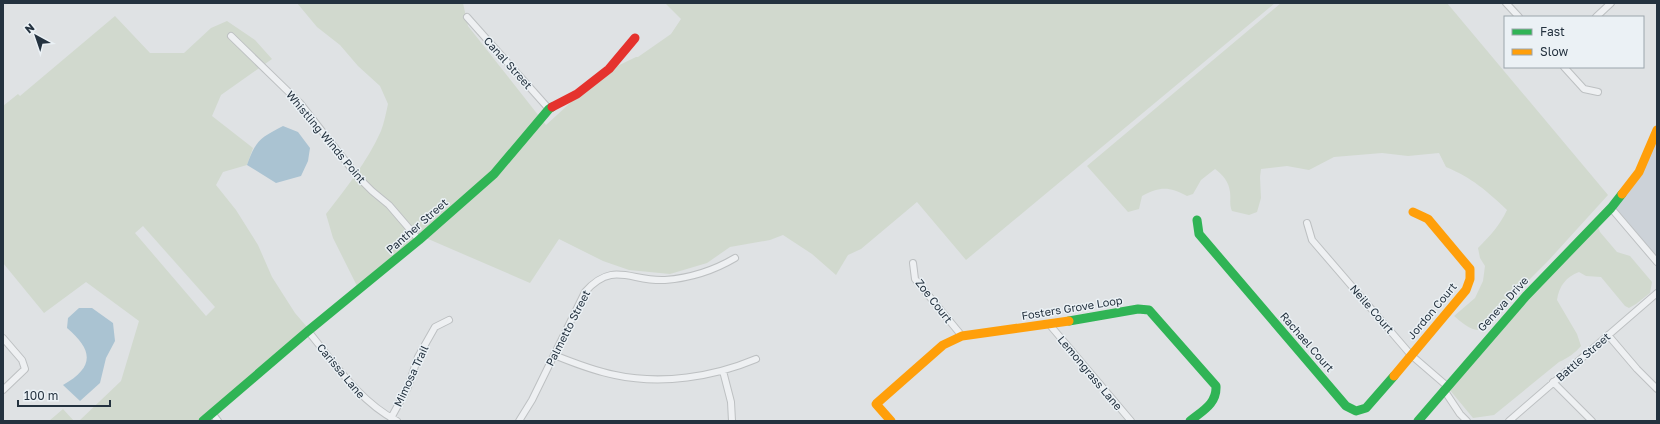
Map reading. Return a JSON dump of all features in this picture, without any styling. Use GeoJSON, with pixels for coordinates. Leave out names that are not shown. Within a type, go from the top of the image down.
{"type":"FeatureCollection","features":[{"type":"Feature","properties":{"kind":"street"},"geometry":{"type":"LineString","coordinates":[[1506,3],[1518,16]]}},
{"type":"Feature","properties":{"kind":"street"},"geometry":{"type":"LineString","coordinates":[[1597,16],[1611,3]]}},
{"type":"Feature","properties":{"kind":"street","name":"Canal Street"},"geometry":{"type":"LineString","coordinates":[[467,17],[549,109]]}},
{"type":"Feature","properties":{"kind":"street","name":"Whistling Winds Point"},"geometry":{"type":"LineString","coordinates":[[231,36],[300,103],[358,177],[389,205],[419,240]]}},
{"type":"Feature","properties":{"kind":"street","name":"Panther Street"},"geometry":{"type":"LineString","coordinates":[[203,421],[308,331],[419,240],[494,174],[549,109],[577,94],[609,69],[635,38]]}},
{"type":"Feature","properties":{"kind":"street"},"geometry":{"type":"LineString","coordinates":[[1565,68],[1584,89],[1598,92]]}},
{"type":"Feature","properties":{"kind":"street","name":"Geneva Drive"},"geometry":{"type":"LineString","coordinates":[[1418,421],[1526,296],[1611,208],[1639,172],[1657,130]]}},
{"type":"Feature","properties":{"kind":"street"},"geometry":{"type":"LineString","coordinates":[[1611,208],[1657,262]]}},
{"type":"Feature","properties":{"kind":"street","name":"Jordon Court"},"geometry":{"type":"LineString","coordinates":[[1411,355],[1466,290],[1470,280],[1470,268],[1460,255],[1428,219],[1413,212]]}},
{"type":"Feature","properties":{"kind":"street","name":"Rachael Court"},"geometry":{"type":"LineString","coordinates":[[1197,220],[1199,234],[1346,406],[1353,412],[1360,412],[1366,408],[1411,355]]}},
{"type":"Feature","properties":{"kind":"street","name":"Neile Court"},"geometry":{"type":"LineString","coordinates":[[1307,223],[1312,240],[1411,355],[1446,388],[1460,414],[1467,421]]}},
{"type":"Feature","properties":{"kind":"street","name":"Palmetto Street"},"geometry":{"type":"LineString","coordinates":[[519,421],[532,400],[585,292],[598,279],[608,275],[619,274],[651,280],[685,278],[704,273],[735,258]]}},
{"type":"Feature","properties":{"kind":"street","name":"Zoe Court"},"geometry":{"type":"LineString","coordinates":[[913,263],[915,279],[962,336]]}},
{"type":"Feature","properties":{"kind":"street","name":"Battle Street"},"geometry":{"type":"LineString","coordinates":[[1509,421],[1657,293]]}},
{"type":"Feature","properties":{"kind":"street","name":"Fosters Grove Loop"},"geometry":{"type":"LineString","coordinates":[[891,421],[876,404],[943,345],[962,336],[1050,324],[1138,309],[1149,310],[1216,386],[1217,394],[1213,402],[1190,421]]}},
{"type":"Feature","properties":{"kind":"street","name":"Mimosa Trail"},"geometry":{"type":"LineString","coordinates":[[394,419],[408,387],[418,357],[435,327],[449,320]]}},
{"type":"Feature","properties":{"kind":"street","name":"Lemongrass Lane"},"geometry":{"type":"LineString","coordinates":[[1050,324],[1131,421]]}},
{"type":"Feature","properties":{"kind":"street","name":"Carissa Lane"},"geometry":{"type":"LineString","coordinates":[[308,331],[362,396],[394,419]]}},
{"type":"Feature","properties":{"kind":"street"},"geometry":{"type":"LineString","coordinates":[[1608,335],[1637,369],[1657,389]]}},
{"type":"Feature","properties":{"kind":"street"},"geometry":{"type":"LineString","coordinates":[[3,338],[22,360],[25,369],[3,390]]}},
{"type":"Feature","properties":{"kind":"street"},"geometry":{"type":"LineString","coordinates":[[554,355],[593,370],[617,376],[648,379],[673,379],[723,371],[756,359]]}},
{"type":"Feature","properties":{"kind":"street"},"geometry":{"type":"LineString","coordinates":[[723,371],[731,402],[732,421]]}},
{"type":"Feature","properties":{"kind":"street"},"geometry":{"type":"LineString","coordinates":[[1554,382],[1592,421]]}},
{"type":"Feature","properties":{"kind":"street"},"geometry":{"type":"LineString","coordinates":[[212,413],[218,421]]}},
{"type":"Feature","properties":{"kind":"shaded area"},"geometry":{"type":"Polygon","coordinates":[[[297,3],[463,3],[468,26],[546,125],[603,73],[638,57],[671,34],[681,19],[665,3],[1275,3],[966,260],[917,202],[861,249],[848,255],[836,275],[812,254],[783,235],[770,240],[730,247],[707,263],[670,274],[629,270],[603,261],[559,239],[530,283],[419,235],[357,286],[333,238],[326,214],[356,174],[369,153],[381,131],[388,104],[380,86],[358,66],[340,45],[317,27],[297,3]]]}},
{"type":"Feature","properties":{"kind":"shaded area"},"geometry":{"type":"Polygon","coordinates":[[[1281,3],[1447,3],[1608,195],[1548,261],[1479,330],[1469,327],[1454,316],[1475,298],[1483,281],[1485,266],[1480,258],[1478,248],[1501,221],[1507,210],[1478,185],[1446,167],[1439,153],[1408,156],[1382,153],[1334,157],[1309,170],[1287,166],[1261,169],[1261,198],[1257,212],[1249,215],[1232,211],[1230,192],[1227,182],[1215,169],[1201,180],[1193,194],[1187,196],[1169,189],[1159,189],[1142,196],[1139,209],[1128,212],[1087,166],[1281,3]]]}},
{"type":"Feature","properties":{"kind":"shaded area"},"geometry":{"type":"Polygon","coordinates":[[[115,16],[150,53],[184,53],[211,28],[227,21],[255,40],[272,59],[221,95],[212,116],[253,148],[247,165],[223,172],[216,185],[236,210],[258,245],[272,277],[295,313],[307,327],[197,421],[79,421],[121,381],[139,321],[86,282],[44,313],[3,263],[3,106],[18,94],[20,96],[115,16]],[[143,226],[135,233],[206,316],[215,307],[143,226]]]}},
{"type":"Feature","properties":{"kind":"shaded area"},"geometry":{"type":"Polygon","coordinates":[[[1657,139],[1657,257],[1615,208],[1657,139]]]}},
{"type":"Feature","properties":{"kind":"shaded area"},"geometry":{"type":"Polygon","coordinates":[[[1598,227],[1600,232],[1617,252],[1630,256],[1652,282],[1650,293],[1629,308],[1625,306],[1601,277],[1586,276],[1579,272],[1567,279],[1559,290],[1557,300],[1577,334],[1581,346],[1494,415],[1473,418],[1449,389],[1529,299],[1598,227]]]}},
{"type":"Feature","properties":{"kind":"shaded area"},"geometry":{"type":"Polygon","coordinates":[[[63,409],[74,421],[49,421],[63,409]]]}},
{"type":"Feature","properties":{"kind":"water"},"geometry":{"type":"Polygon","coordinates":[[[283,126],[298,132],[310,148],[308,161],[301,176],[276,183],[247,165],[256,145],[264,137],[283,126]]]}},
{"type":"Feature","properties":{"kind":"water"},"geometry":{"type":"Polygon","coordinates":[[[79,308],[92,308],[113,323],[115,341],[106,358],[100,383],[80,401],[63,385],[81,372],[87,358],[86,351],[82,344],[67,328],[68,318],[79,308]]]}},
{"type":"Feature","properties":{"kind":"traffic: fast"},"geometry":{"type":"LineString","coordinates":[[203,421],[308,331],[419,240],[494,174],[552,107]]}},
{"type":"Feature","properties":{"kind":"traffic: fast"},"geometry":{"type":"LineString","coordinates":[[1418,421],[1526,296],[1611,208],[1622,194]]}},
{"type":"Feature","properties":{"kind":"traffic: fast"},"geometry":{"type":"LineString","coordinates":[[1197,220],[1199,234],[1346,406],[1356,411],[1366,408],[1394,376]]}},
{"type":"Feature","properties":{"kind":"traffic: fast"},"geometry":{"type":"LineString","coordinates":[[1069,321],[1138,309],[1149,310],[1216,386],[1214,398],[1204,410],[1190,421]]}},
{"type":"Feature","properties":{"kind":"traffic: slow"},"geometry":{"type":"LineString","coordinates":[[1622,194],[1639,172],[1657,130]]}},
{"type":"Feature","properties":{"kind":"traffic: slow"},"geometry":{"type":"LineString","coordinates":[[1394,376],[1466,290],[1470,279],[1470,269],[1428,219],[1413,212]]}},
{"type":"Feature","properties":{"kind":"traffic: slow"},"geometry":{"type":"LineString","coordinates":[[891,421],[876,404],[943,345],[962,336],[1069,321]]}},
{"type":"Feature","properties":{"kind":"traffic: jam"},"geometry":{"type":"LineString","coordinates":[[552,107],[577,94],[609,69],[635,38]]}}]}
